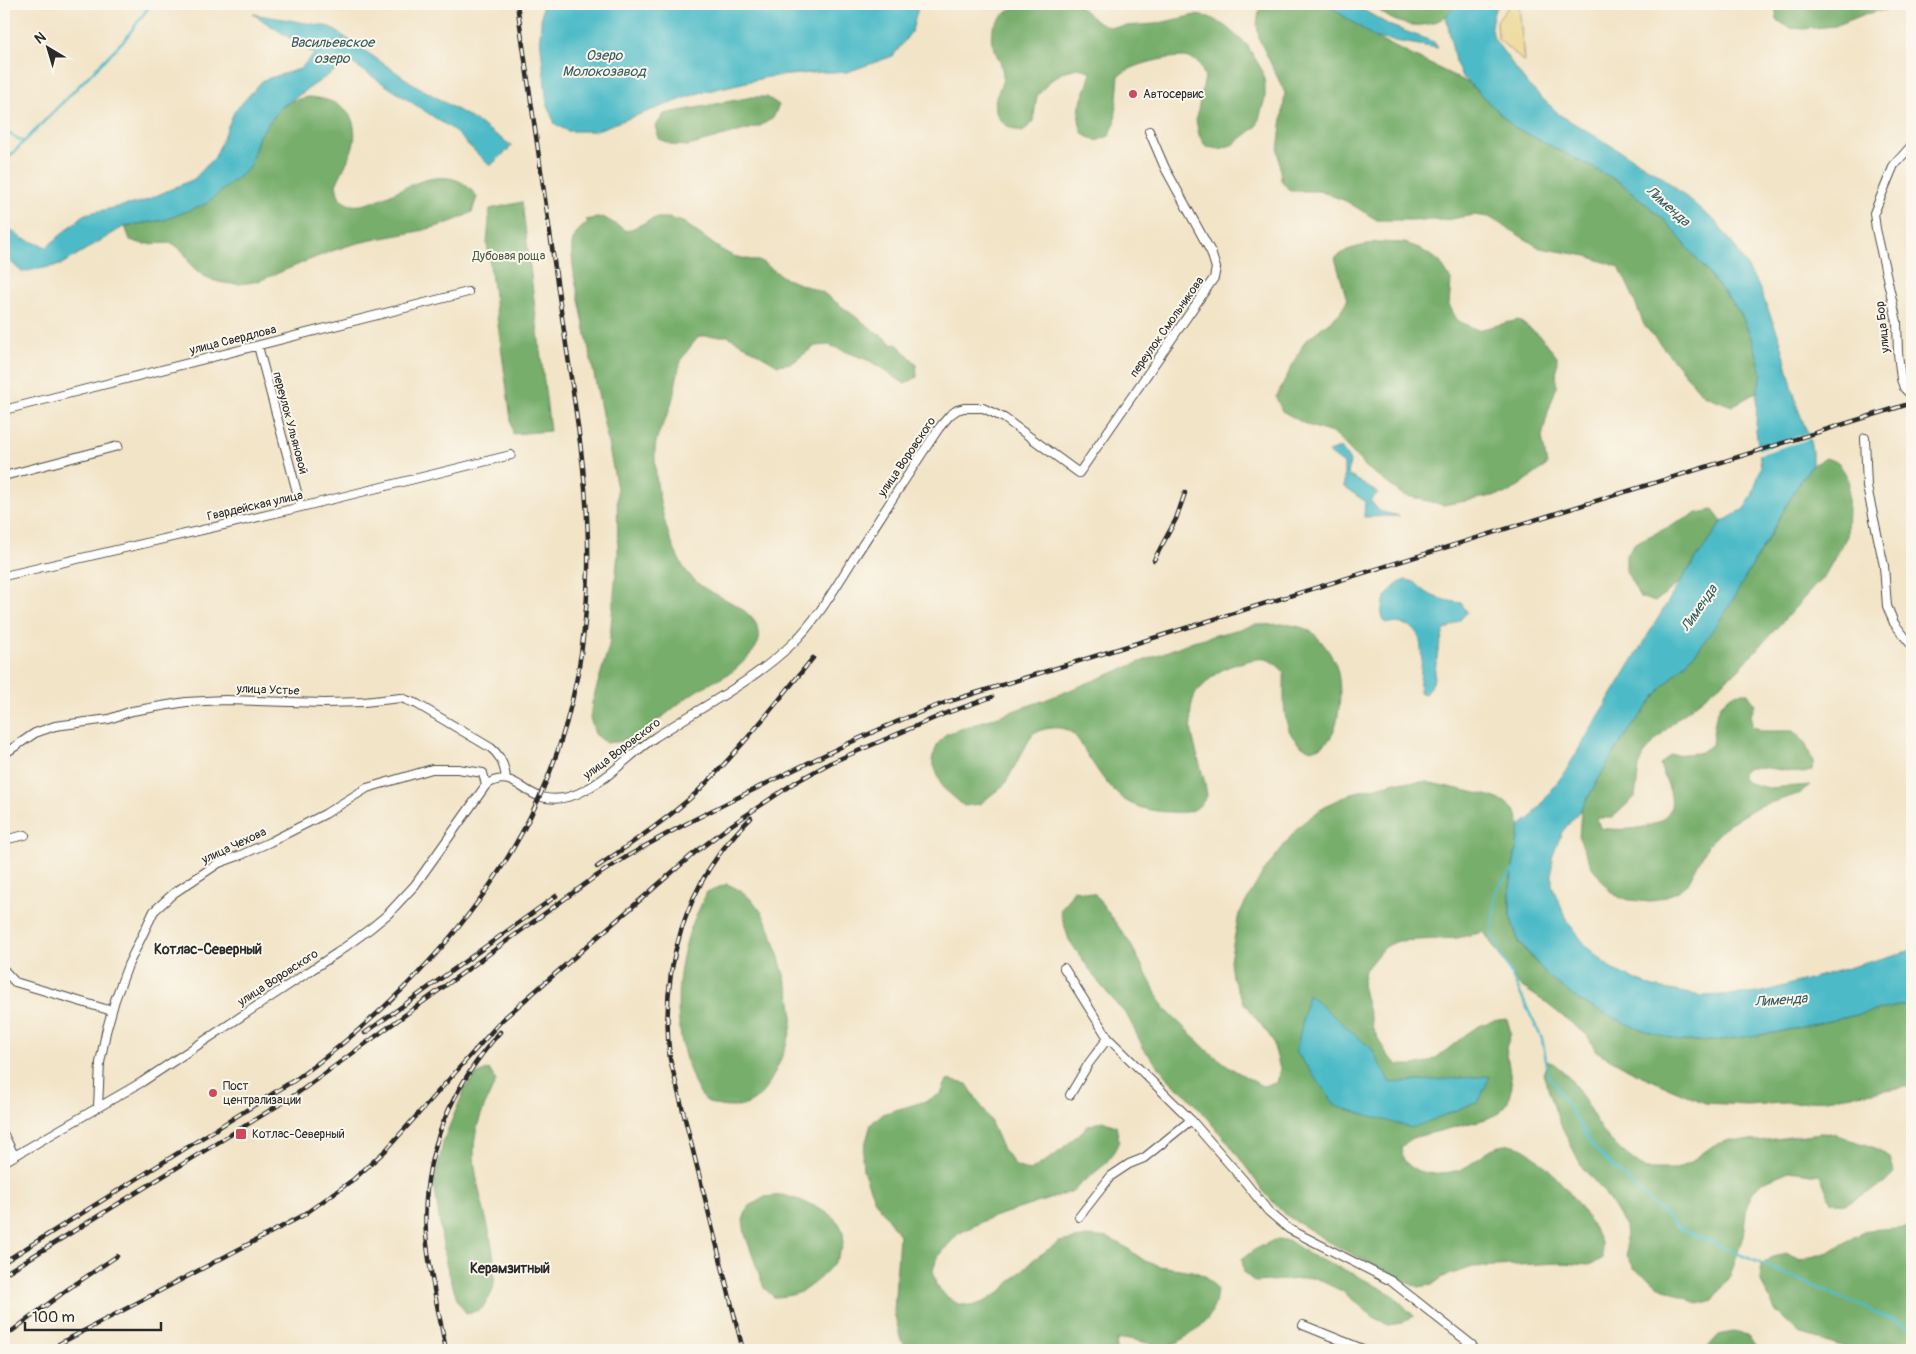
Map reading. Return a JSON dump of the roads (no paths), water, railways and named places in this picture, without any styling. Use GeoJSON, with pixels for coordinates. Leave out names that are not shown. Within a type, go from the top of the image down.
{"type":"FeatureCollection","features":[{"type":"Feature","properties":{"kind":"street","name":"переулок Смольникова"},"geometry":{"type":"LineString","coordinates":[[1079,473],[1214,278],[1216,268],[1211,252],[1165,168],[1150,131]]}},
{"type":"Feature","properties":{"kind":"street","name":"улица Бор"},"geometry":{"type":"LineString","coordinates":[[1912,145],[1894,165],[1874,213],[1895,313],[1901,379],[1904,388],[1912,396]]}},
{"type":"Feature","properties":{"kind":"street","name":"улица Свердлова"},"geometry":{"type":"LineString","coordinates":[[4,410],[468,292]]}},
{"type":"Feature","properties":{"kind":"street","name":"переулок Ульяновой"},"geometry":{"type":"LineString","coordinates":[[258,346],[301,507]]}},
{"type":"Feature","properties":{"kind":"street","name":"улица Воровского"},"geometry":{"type":"LineString","coordinates":[[506,779],[515,782],[540,797],[561,799],[575,795],[605,778],[656,737],[762,670],[806,630],[939,428],[956,410],[974,407],[992,412],[1079,473]]}},
{"type":"Feature","properties":{"kind":"street"},"geometry":{"type":"LineString","coordinates":[[1865,438],[1867,487],[1884,566],[1886,606],[1894,624],[1912,646]]}},
{"type":"Feature","properties":{"kind":"street"},"geometry":{"type":"LineString","coordinates":[[4,476],[118,446]]}},
{"type":"Feature","properties":{"kind":"street","name":"Гвардейская улица"},"geometry":{"type":"LineString","coordinates":[[4,576],[301,507],[511,455]]}},
{"type":"Feature","properties":{"kind":"street","name":"улица Устье"},"geometry":{"type":"LineString","coordinates":[[4,754],[35,733],[55,726],[109,719],[132,711],[186,702],[225,700],[324,703],[364,702],[401,698],[417,704],[498,753],[502,760],[506,779]]}},
{"type":"Feature","properties":{"kind":"street","name":"улица Чехова"},"geometry":{"type":"LineString","coordinates":[[98,1107],[100,1063],[112,1011],[128,965],[154,911],[174,893],[219,863],[241,855],[325,814],[367,788],[432,769],[458,769],[483,773],[486,785]]}},
{"type":"Feature","properties":{"kind":"street"},"geometry":{"type":"LineString","coordinates":[[486,785],[493,780],[506,779]]}},
{"type":"Feature","properties":{"kind":"street","name":"улица Воровского"},"geometry":{"type":"LineString","coordinates":[[4,1162],[142,1082],[337,953],[371,928],[388,914],[414,885],[486,785]]}},
{"type":"Feature","properties":{"kind":"street"},"geometry":{"type":"LineString","coordinates":[[4,840],[25,835]]}},
{"type":"Feature","properties":{"kind":"street"},"geometry":{"type":"LineString","coordinates":[[1064,968],[1108,1038],[1191,1120],[1268,1211],[1289,1229],[1391,1281],[1475,1350]]}},
{"type":"Feature","properties":{"kind":"street"},"geometry":{"type":"LineString","coordinates":[[4,970],[15,982],[112,1011]]}},
{"type":"Feature","properties":{"kind":"street"},"geometry":{"type":"LineString","coordinates":[[1070,1095],[1089,1063],[1108,1038]]}},
{"type":"Feature","properties":{"kind":"street"},"geometry":{"type":"LineString","coordinates":[[1079,1217],[1111,1176],[1144,1158],[1191,1120]]}},
{"type":"Feature","properties":{"kind":"street"},"geometry":{"type":"LineString","coordinates":[[4,1135],[14,1155]]}},
{"type":"Feature","properties":{"kind":"street"},"geometry":{"type":"LineString","coordinates":[[1304,1325],[1365,1350]]}},
{"type":"Feature","properties":{"kind":"water","name":"Озеро Молокозавод"},"geometry":{"type":"Polygon","coordinates":[[[544,4],[919,4],[912,31],[893,56],[847,72],[822,72],[768,77],[699,93],[594,131],[567,131],[555,124],[547,105],[540,36],[544,4]]]}},
{"type":"Feature","properties":{"kind":"water"},"geometry":{"type":"Polygon","coordinates":[[[1326,4],[1353,4],[1391,26],[1434,42],[1438,48],[1376,38],[1326,4]]]}},
{"type":"Feature","properties":{"kind":"water","name":"Лименда"},"geometry":{"type":"Polygon","coordinates":[[[1456,4],[1499,4],[1494,12],[1491,25],[1494,39],[1528,85],[1560,115],[1660,175],[1717,223],[1735,247],[1758,285],[1780,339],[1798,409],[1809,437],[1812,451],[1812,465],[1798,485],[1727,610],[1699,649],[1661,689],[1622,740],[1581,809],[1562,832],[1552,858],[1552,886],[1567,921],[1588,948],[1613,970],[1653,987],[1702,996],[1759,993],[1912,950],[1912,1003],[1774,1033],[1712,1041],[1680,1041],[1636,1028],[1581,1002],[1548,976],[1519,942],[1510,915],[1510,886],[1520,826],[1532,817],[1565,772],[1680,582],[1722,522],[1744,509],[1752,496],[1761,467],[1756,430],[1757,392],[1762,374],[1754,344],[1741,314],[1667,222],[1620,182],[1514,127],[1461,75],[1455,61],[1446,16],[1456,4]]]}},
{"type":"Feature","properties":{"kind":"water","name":"Васильевское озеро"},"geometry":{"type":"Polygon","coordinates":[[[253,14],[330,27],[412,83],[479,123],[512,146],[490,166],[452,129],[349,61],[280,108],[259,136],[249,168],[206,204],[164,220],[125,226],[60,265],[22,272],[4,256],[4,223],[21,238],[47,247],[85,214],[142,202],[194,179],[215,157],[234,112],[263,80],[300,69],[314,54],[253,14]]]}},
{"type":"Feature","properties":{"kind":"water"},"geometry":{"type":"Polygon","coordinates":[[[1341,448],[1350,461],[1348,475],[1378,493],[1370,500],[1379,511],[1399,516],[1364,517],[1365,501],[1344,487],[1344,464],[1328,452],[1341,448]]]}},
{"type":"Feature","properties":{"kind":"water"},"geometry":{"type":"Polygon","coordinates":[[[1405,580],[1415,582],[1426,592],[1434,596],[1461,603],[1467,612],[1460,620],[1444,631],[1438,651],[1433,683],[1425,694],[1419,692],[1422,657],[1420,640],[1417,633],[1406,625],[1386,623],[1383,617],[1382,611],[1385,598],[1394,587],[1405,580]]]}},
{"type":"Feature","properties":{"kind":"water"},"geometry":{"type":"Polygon","coordinates":[[[1308,994],[1372,1049],[1390,1083],[1490,1076],[1479,1101],[1412,1128],[1336,1106],[1296,1052],[1308,994]]]}},
{"type":"Feature","properties":{"kind":"waterway"},"geometry":{"type":"LineString","coordinates":[[7,159],[126,38],[151,4]]}},
{"type":"Feature","properties":{"kind":"waterway"},"geometry":{"type":"LineString","coordinates":[[4,131],[24,142]]}},
{"type":"Feature","properties":{"kind":"waterway"},"geometry":{"type":"LineString","coordinates":[[1514,869],[1496,890],[1492,935],[1542,1039],[1549,1075],[1595,1149],[1680,1229],[1912,1328]]}},
{"type":"Feature","properties":{"kind":"railway"},"geometry":{"type":"LineString","coordinates":[[291,1083],[329,1055],[365,1024],[434,956],[465,919],[493,880],[518,840],[539,798],[560,744],[575,688],[587,601],[588,540],[584,476],[517,4]]}},
{"type":"Feature","properties":{"kind":"railway"},"geometry":{"type":"LineString","coordinates":[[4,1274],[295,1095],[612,866],[653,841],[853,741],[947,702],[1912,403]]}},
{"type":"Feature","properties":{"kind":"railway"},"geometry":{"type":"LineString","coordinates":[[1154,560],[1176,519],[1185,493]]}},
{"type":"Feature","properties":{"kind":"railway"},"geometry":{"type":"LineString","coordinates":[[597,867],[660,823],[695,794],[741,745],[813,658]]}},
{"type":"Feature","properties":{"kind":"railway"},"geometry":{"type":"LineString","coordinates":[[59,1344],[302,1216],[354,1179],[386,1150],[502,1020],[692,855],[727,828],[794,783],[830,763],[944,714],[992,697]]}},
{"type":"Feature","properties":{"kind":"railway"},"geometry":{"type":"LineString","coordinates":[[743,1350],[670,1059],[668,1026],[673,960],[693,898],[709,869],[728,843],[751,818]]}},
{"type":"Feature","properties":{"kind":"railway"},"geometry":{"type":"LineString","coordinates":[[365,1033],[556,896]]}},
{"type":"Feature","properties":{"kind":"railway"},"geometry":{"type":"LineString","coordinates":[[446,1350],[427,1249],[426,1206],[428,1178],[442,1126],[453,1101],[482,1054],[500,1032]]}},
{"type":"Feature","properties":{"kind":"railway"},"geometry":{"type":"LineString","coordinates":[[4,1262],[296,1079]]}},
{"type":"Feature","properties":{"kind":"railway"},"geometry":{"type":"LineString","coordinates":[[4,1337],[68,1289],[117,1256]]}},
{"type":"Feature","properties":{"kind":"place","name":"Автосервис"},"geometry":{"type":"Point","coordinates":[1133,94]}},
{"type":"Feature","properties":{"kind":"place","name":"Пост централизации"},"geometry":{"type":"Point","coordinates":[213,1093]}},
{"type":"Feature","properties":{"kind":"place","name":"Котлас-Северный"},"geometry":{"type":"Point","coordinates":[241,1134]}},
{"type":"Feature","properties":{"kind":"district","name":"Котлас-Северный"},"geometry":{"type":"Point","coordinates":[208,949]}},
{"type":"Feature","properties":{"kind":"district","name":"Керамзитный"},"geometry":{"type":"Point","coordinates":[510,1268]}},
{"type":"Feature","properties":{"kind":"park label","name":"Дубовая роща"},"geometry":{"type":"Point","coordinates":[509,256]}}]}
